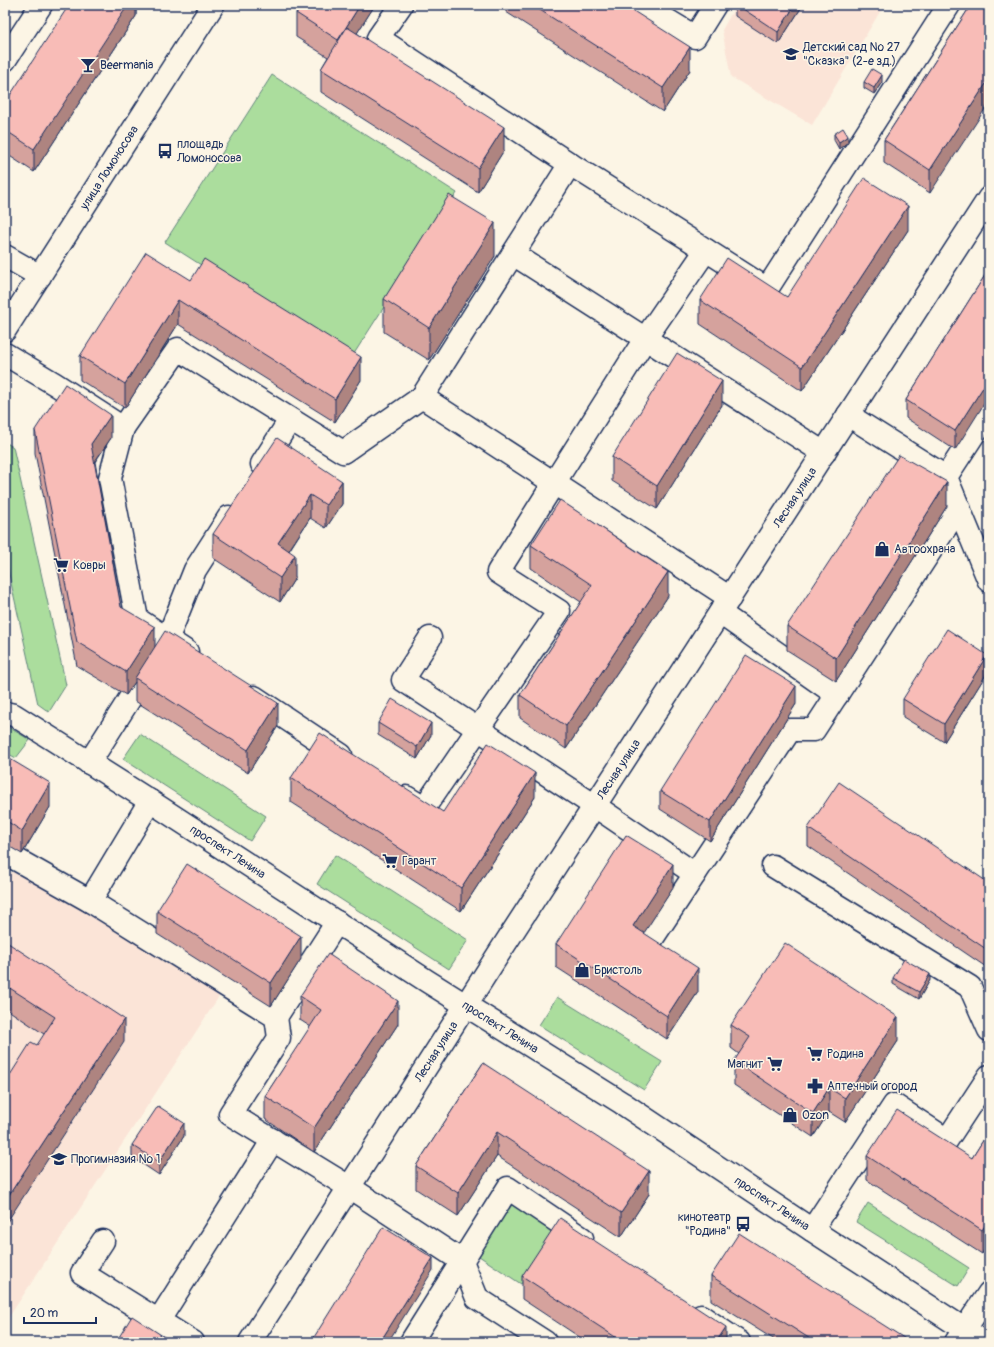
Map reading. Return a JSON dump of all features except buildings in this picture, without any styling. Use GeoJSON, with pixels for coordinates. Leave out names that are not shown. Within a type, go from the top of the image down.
{"type":"FeatureCollection","features":[{"type":"Feature","properties":{"kind":"main road"},"geometry":{"type":"LineString","coordinates":[[5,60],[41,5]]}},
{"type":"Feature","properties":{"kind":"main road","name":"улица Ломоносова"},"geometry":{"type":"LineString","coordinates":[[5,330],[213,5]]}},
{"type":"Feature","properties":{"kind":"main road"},"geometry":{"type":"LineString","coordinates":[[401,5],[378,38],[570,164],[767,289],[949,5]]}},
{"type":"Feature","properties":{"kind":"main road"},"geometry":{"type":"LineString","coordinates":[[642,5],[695,37],[715,5]]}},
{"type":"Feature","properties":{"kind":"main road"},"geometry":{"type":"LineString","coordinates":[[201,662],[137,619],[110,478],[123,428],[178,349],[343,452],[422,397],[570,164]]}},
{"type":"Feature","properties":{"kind":"main road","name":"Лесная улица"},"geometry":{"type":"LineString","coordinates":[[250,1342],[466,1005],[989,198]]}},
{"type":"Feature","properties":{"kind":"main road"},"geometry":{"type":"LineString","coordinates":[[392,788],[424,808],[559,611],[498,572],[645,339],[706,250]]}},
{"type":"Feature","properties":{"kind":"main road"},"geometry":{"type":"LineString","coordinates":[[513,254],[824,453]]}},
{"type":"Feature","properties":{"kind":"main road"},"geometry":{"type":"LineString","coordinates":[[5,256],[40,276]]}},
{"type":"Feature","properties":{"kind":"main road"},"geometry":{"type":"LineString","coordinates":[[5,354],[123,428]]}},
{"type":"Feature","properties":{"kind":"main road"},"geometry":{"type":"LineString","coordinates":[[422,397],[554,483],[725,606],[838,695]]}},
{"type":"Feature","properties":{"kind":"main road"},"geometry":{"type":"LineString","coordinates":[[946,477],[989,411]]}},
{"type":"Feature","properties":{"kind":"main road"},"geometry":{"type":"LineString","coordinates":[[848,415],[946,477],[989,581]]}},
{"type":"Feature","properties":{"kind":"main road"},"geometry":{"type":"LineString","coordinates":[[253,478],[290,420]]}},
{"type":"Feature","properties":{"kind":"main road"},"geometry":{"type":"LineString","coordinates":[[89,763],[168,640],[195,570],[240,498]]}},
{"type":"Feature","properties":{"kind":"main road"},"geometry":{"type":"LineString","coordinates":[[652,940],[790,730],[814,730],[959,508]]}},
{"type":"Feature","properties":{"kind":"main road"},"geometry":{"type":"LineString","coordinates":[[430,638],[403,680],[595,806],[695,874]]}},
{"type":"Feature","properties":{"kind":"main road"},"geometry":{"type":"LineString","coordinates":[[241,688],[360,767]]}},
{"type":"Feature","properties":{"kind":"main road","name":"проспект Ленина"},"geometry":{"type":"LineString","coordinates":[[8,711],[466,1005],[622,1103],[812,1230],[960,1336],[984,1342]]}},
{"type":"Feature","properties":{"kind":"main road"},"geometry":{"type":"LineString","coordinates":[[90,901],[150,801]]}},
{"type":"Feature","properties":{"kind":"main road"},"geometry":{"type":"LineString","coordinates":[[5,853],[90,901],[276,1017]]}},
{"type":"Feature","properties":{"kind":"main road"},"geometry":{"type":"LineString","coordinates":[[773,866],[970,987],[989,1030]]}},
{"type":"Feature","properties":{"kind":"main road"},"geometry":{"type":"LineString","coordinates":[[337,922],[276,1017],[279,1038],[230,1114],[349,1187],[462,1261],[477,1298],[545,1342]]}},
{"type":"Feature","properties":{"kind":"main road"},"geometry":{"type":"LineString","coordinates":[[812,1230],[894,1105],[947,1140],[989,1076]]}},
{"type":"Feature","properties":{"kind":"main road"},"geometry":{"type":"LineString","coordinates":[[159,1320],[273,1140]]}},
{"type":"Feature","properties":{"kind":"main road"},"geometry":{"type":"LineString","coordinates":[[411,1342],[508,1188],[599,1249]]}},
{"type":"Feature","properties":{"kind":"main road"},"geometry":{"type":"LineString","coordinates":[[103,1241],[82,1272],[194,1342]]}},
{"type":"Feature","properties":{"kind":"main road"},"geometry":{"type":"LineString","coordinates":[[960,1336],[989,1293]]}},
{"type":"Feature","properties":{"kind":"main road"},"geometry":{"type":"LineString","coordinates":[[688,1308],[739,1342]]}},
{"type":"Feature","properties":{"kind":"shaded area","name":"Детский сад № 27 \"Сказка\" (2-е зд.)"},"geometry":{"type":"Polygon","coordinates":[[[736,5],[884,5],[812,125],[731,77],[722,30],[736,5]]]}},
{"type":"Feature","properties":{"kind":"shaded area","name":"Прогимназия № 1"},"geometry":{"type":"Polygon","coordinates":[[[20,871],[83,908],[220,995],[5,1323],[5,873],[20,871]]]}},
{"type":"Feature","properties":{"kind":"green space"},"geometry":{"type":"Polygon","coordinates":[[[272,75],[457,193],[350,360],[165,242],[272,75]]]}},
{"type":"Feature","properties":{"kind":"green space"},"geometry":{"type":"Polygon","coordinates":[[[5,442],[13,447],[66,685],[49,712],[38,704],[5,556],[5,442]]]}},
{"type":"Feature","properties":{"kind":"green space"},"geometry":{"type":"Polygon","coordinates":[[[5,725],[30,740],[16,758],[5,752],[5,725]]]}},
{"type":"Feature","properties":{"kind":"green space"},"geometry":{"type":"Polygon","coordinates":[[[140,734],[266,816],[250,841],[123,759],[140,734]]]}},
{"type":"Feature","properties":{"kind":"green space"},"geometry":{"type":"Polygon","coordinates":[[[335,855],[468,940],[449,969],[317,884],[335,855]]]}},
{"type":"Feature","properties":{"kind":"green space"},"geometry":{"type":"Polygon","coordinates":[[[557,997],[662,1062],[644,1090],[539,1025],[557,997]]]}},
{"type":"Feature","properties":{"kind":"green space"},"geometry":{"type":"Polygon","coordinates":[[[509,1197],[557,1228],[521,1284],[473,1252],[509,1197]]]}},
{"type":"Feature","properties":{"kind":"green space"},"geometry":{"type":"Polygon","coordinates":[[[868,1203],[969,1268],[958,1286],[856,1222],[868,1203]]]}},
{"type":"Feature","properties":{"kind":"place","name":"Детский сад № 27 \"Сказка\" (2-е зд.)"},"geometry":{"type":"Point","coordinates":[791,54]}},
{"type":"Feature","properties":{"kind":"place","name":"Beermania"},"geometry":{"type":"Point","coordinates":[88,65]}},
{"type":"Feature","properties":{"kind":"place","name":"площадь Ломоносова"},"geometry":{"type":"Point","coordinates":[165,151]}},
{"type":"Feature","properties":{"kind":"place","name":"Автоохрана"},"geometry":{"type":"Point","coordinates":[882,549]}},
{"type":"Feature","properties":{"kind":"place","name":"Ковры"},"geometry":{"type":"Point","coordinates":[61,565]}},
{"type":"Feature","properties":{"kind":"place","name":"Гарант"},"geometry":{"type":"Point","coordinates":[390,861]}},
{"type":"Feature","properties":{"kind":"place","name":"Бристоль"},"geometry":{"type":"Point","coordinates":[582,970]}},
{"type":"Feature","properties":{"kind":"place","name":"Родина"},"geometry":{"type":"Point","coordinates":[815,1054]}},
{"type":"Feature","properties":{"kind":"place","name":"Магнит"},"geometry":{"type":"Point","coordinates":[775,1064]}},
{"type":"Feature","properties":{"kind":"place","name":"Аптечный огород"},"geometry":{"type":"Point","coordinates":[815,1086]}},
{"type":"Feature","properties":{"kind":"place","name":"Ozon"},"geometry":{"type":"Point","coordinates":[790,1115]}},
{"type":"Feature","properties":{"kind":"place","name":"Прогимназия № 1"},"geometry":{"type":"Point","coordinates":[59,1159]}},
{"type":"Feature","properties":{"kind":"place","name":"кинотеатр \"Родина\""},"geometry":{"type":"Point","coordinates":[743,1224]}}]}
